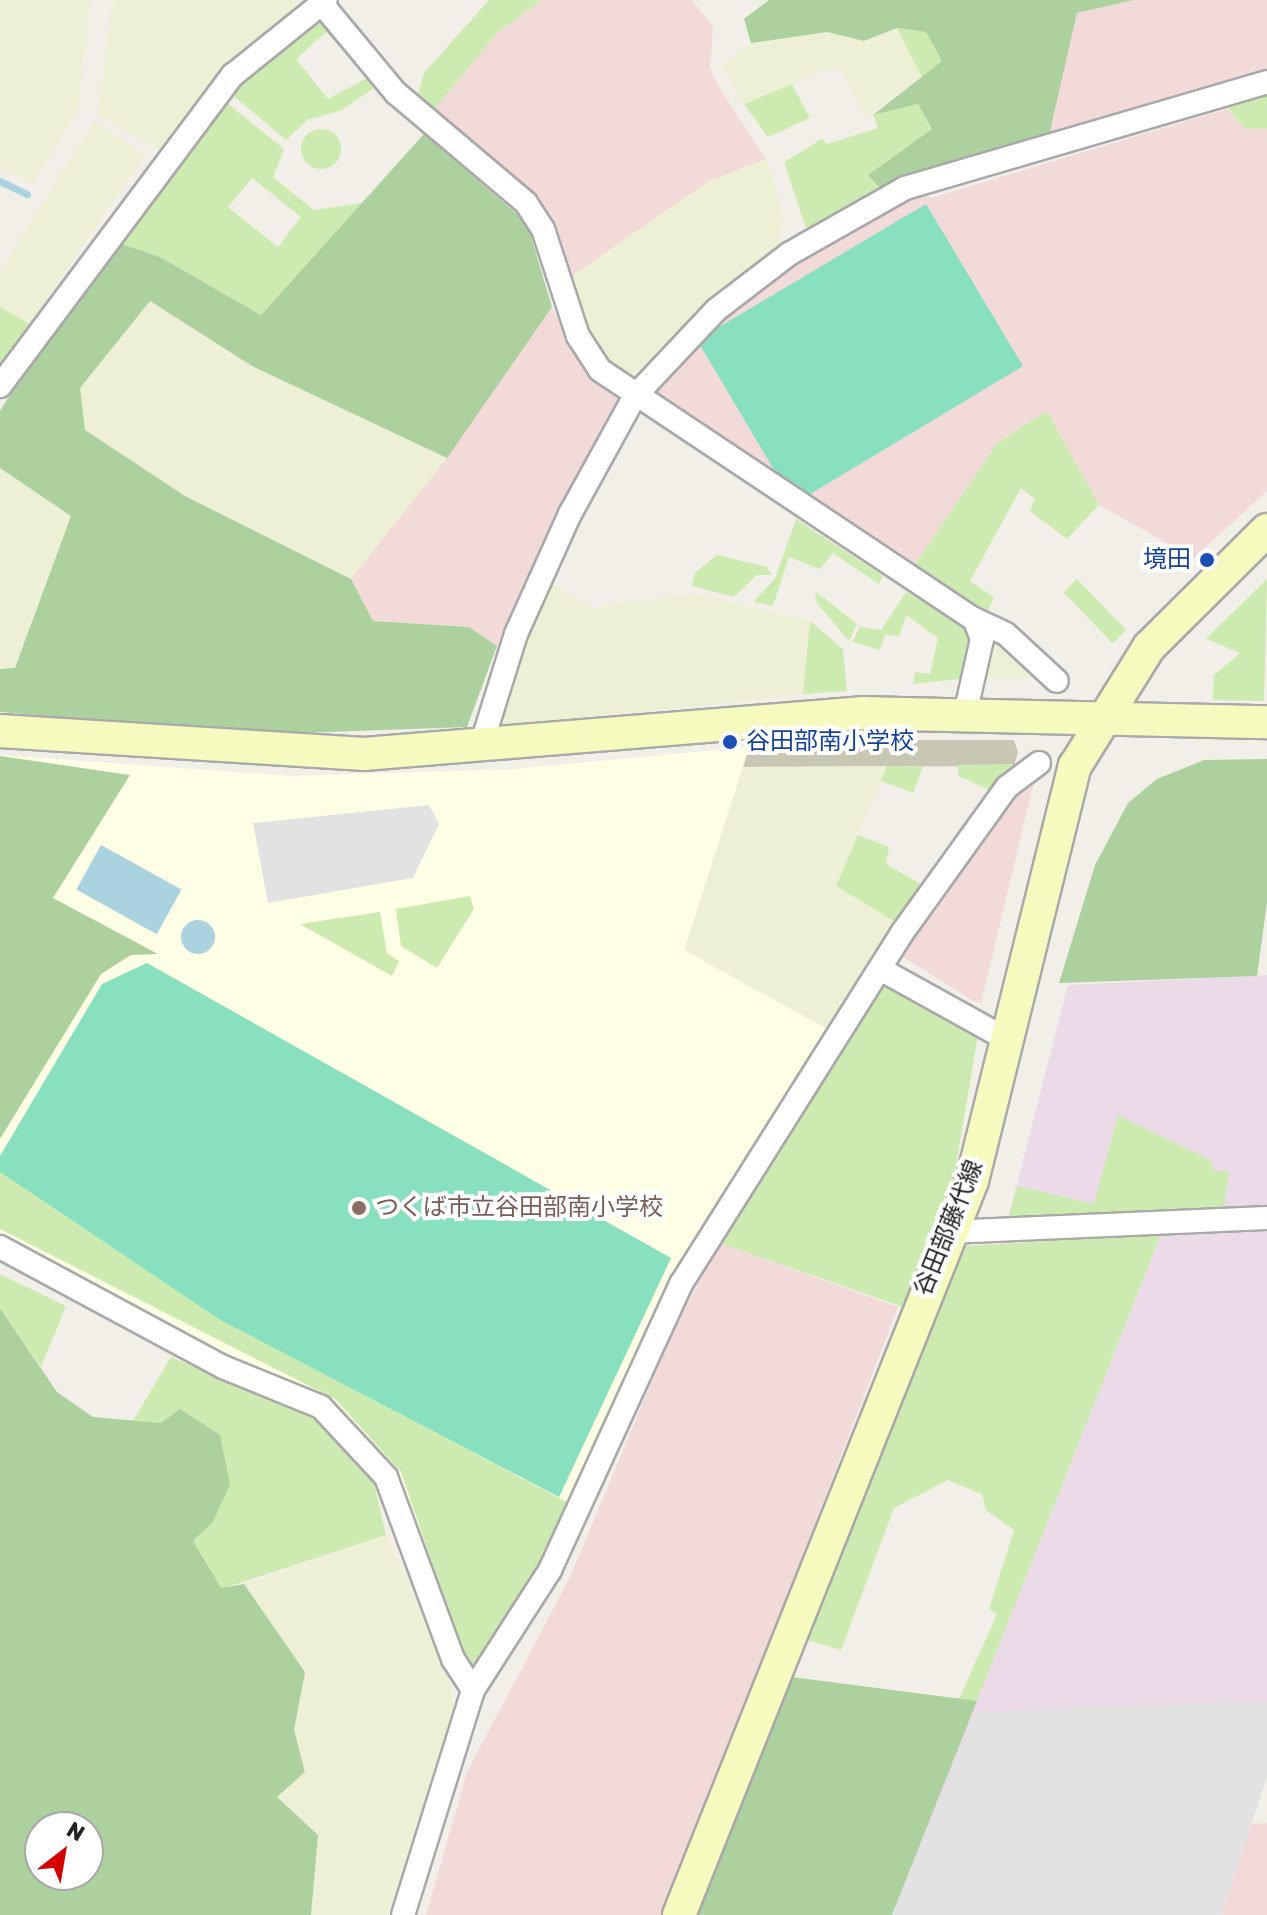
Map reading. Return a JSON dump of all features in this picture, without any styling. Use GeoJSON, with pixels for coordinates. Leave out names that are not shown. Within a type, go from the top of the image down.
{"type":"FeatureCollection","features":[{"type":"Feature","properties":{"kind":"main road","name":"谷田部藤代線"},"geometry":{"type":"LineString","coordinates":[[679,1915],[948,1232],[972,1181],[1008,1040],[1049,848],[1097,721],[1149,647],[1267,530]]}},
{"type":"Feature","properties":{"kind":"main road"},"geometry":{"type":"LineString","coordinates":[[0,731],[296,754],[480,749],[966,710],[1097,721],[1267,722]]}},
{"type":"Feature","properties":{"kind":"street"},"geometry":{"type":"LineString","coordinates":[[0,386],[233,75],[324,2],[396,93],[526,203],[543,229],[578,336],[600,370],[974,619],[1006,634],[1057,681]]}},
{"type":"Feature","properties":{"kind":"street"},"geometry":{"type":"LineString","coordinates":[[480,749],[493,695],[548,559],[635,396],[716,310],[789,254],[874,202],[1267,82]]}},
{"type":"Feature","properties":{"kind":"street"},"geometry":{"type":"LineString","coordinates":[[966,710],[982,639],[974,619]]}},
{"type":"Feature","properties":{"kind":"street"},"geometry":{"type":"LineString","coordinates":[[403,1915],[473,1690],[550,1570],[681,1284],[880,969],[1007,787],[1039,763]]}},
{"type":"Feature","properties":{"kind":"street"},"geometry":{"type":"LineString","coordinates":[[880,969],[1008,1040]]}},
{"type":"Feature","properties":{"kind":"street"},"geometry":{"type":"LineString","coordinates":[[948,1232],[1267,1218]]}},
{"type":"Feature","properties":{"kind":"street"},"geometry":{"type":"LineString","coordinates":[[0,1247],[223,1367],[321,1407],[386,1477],[453,1659],[473,1690]]}},
{"type":"Feature","properties":{"kind":"shaded area"},"geometry":{"type":"Polygon","coordinates":[[[0,0],[90,0],[78,109],[33,183],[0,168],[0,0]]]}},
{"type":"Feature","properties":{"kind":"shaded area"},"geometry":{"type":"Polygon","coordinates":[[[113,0],[297,1],[296,10],[232,59],[162,151],[98,114],[113,0]]]}},
{"type":"Feature","properties":{"kind":"shaded area"},"geometry":{"type":"Polygon","coordinates":[[[542,0],[692,0],[713,27],[710,67],[719,87],[766,159],[709,181],[568,279],[537,202],[432,112],[497,33],[542,0]]]}},
{"type":"Feature","properties":{"kind":"shaded area"},"geometry":{"type":"Polygon","coordinates":[[[1133,0],[1267,0],[1267,72],[1048,140],[1077,13],[1133,0]]]}},
{"type":"Feature","properties":{"kind":"shaded area"},"geometry":{"type":"Polygon","coordinates":[[[897,28],[922,77],[866,117],[837,65],[744,104],[722,65],[751,43],[827,32],[864,41],[897,28]]]}},
{"type":"Feature","properties":{"kind":"shaded area"},"geometry":{"type":"Polygon","coordinates":[[[1227,109],[1244,128],[1267,129],[1267,491],[1194,558],[1099,505],[1047,411],[998,442],[910,572],[657,402],[648,386],[792,260],[921,191],[931,198],[1227,109]]]}},
{"type":"Feature","properties":{"kind":"shaded area"},"geometry":{"type":"Polygon","coordinates":[[[94,122],[145,155],[29,324],[0,307],[0,272],[94,122]]]}},
{"type":"Feature","properties":{"kind":"shaded area"},"geometry":{"type":"Polygon","coordinates":[[[766,159],[783,215],[777,253],[643,372],[622,373],[601,354],[568,279],[709,181],[766,159]]]}},
{"type":"Feature","properties":{"kind":"shaded area"},"geometry":{"type":"Polygon","coordinates":[[[149,301],[252,366],[447,458],[351,579],[185,496],[85,430],[79,388],[149,301]]]}},
{"type":"Feature","properties":{"kind":"shaded area"},"geometry":{"type":"Polygon","coordinates":[[[552,307],[573,351],[618,400],[510,625],[497,646],[469,627],[373,621],[351,579],[552,307]]]}},
{"type":"Feature","properties":{"kind":"shaded area"},"geometry":{"type":"Polygon","coordinates":[[[0,468],[71,516],[15,668],[0,669],[0,468]]]}},
{"type":"Feature","properties":{"kind":"shaded area"},"geometry":{"type":"Polygon","coordinates":[[[551,583],[591,608],[692,594],[810,621],[803,694],[493,728],[501,690],[551,583]]]}},
{"type":"Feature","properties":{"kind":"shaded area"},"geometry":{"type":"Polygon","coordinates":[[[993,637],[1034,669],[1033,678],[986,678],[993,637]]]}},
{"type":"Feature","properties":{"kind":"shaded area"},"geometry":{"type":"Polygon","coordinates":[[[861,733],[863,740],[1014,740],[1018,752],[1014,766],[743,767],[750,746],[861,733]]]}},
{"type":"Feature","properties":{"kind":"shaded area","name":"つくば市立谷田部南小学校"},"geometry":{"type":"Polygon","coordinates":[[[749,747],[685,950],[829,1030],[649,1328],[541,1568],[475,1666],[463,1654],[395,1469],[328,1399],[219,1354],[0,1235],[0,755],[292,776],[514,769],[749,747]]]}},
{"type":"Feature","properties":{"kind":"shaded area"},"geometry":{"type":"Polygon","coordinates":[[[887,766],[836,886],[894,921],[829,1030],[684,950],[743,767],[887,766]]]}},
{"type":"Feature","properties":{"kind":"shaded area"},"geometry":{"type":"Polygon","coordinates":[[[1035,777],[981,1003],[973,1001],[900,955],[1028,778],[1035,777]]]}},
{"type":"Feature","properties":{"kind":"shaded area"},"geometry":{"type":"Polygon","coordinates":[[[429,805],[439,824],[413,878],[268,903],[253,823],[429,805]]]}},
{"type":"Feature","properties":{"kind":"shaded area"},"geometry":{"type":"Polygon","coordinates":[[[1267,975],[1267,1206],[1008,1219],[1068,985],[1267,975]]]}},
{"type":"Feature","properties":{"kind":"shaded area"},"geometry":{"type":"Polygon","coordinates":[[[1267,1230],[1267,1777],[892,1915],[1161,1234],[1267,1230]]]}},
{"type":"Feature","properties":{"kind":"shaded area"},"geometry":{"type":"Polygon","coordinates":[[[720,1243],[898,1307],[665,1915],[426,1915],[467,1772],[570,1577],[673,1331],[720,1243]]]}},
{"type":"Feature","properties":{"kind":"shaded area"},"geometry":{"type":"Polygon","coordinates":[[[386,1535],[448,1674],[454,1707],[387,1915],[311,1915],[317,1835],[277,1797],[305,1771],[294,1730],[305,1672],[244,1584],[386,1535]]]}},
{"type":"Feature","properties":{"kind":"shaded area"},"geometry":{"type":"Polygon","coordinates":[[[1267,1702],[1267,1777],[1221,1915],[892,1915],[976,1712],[1267,1702]]]}},
{"type":"Feature","properties":{"kind":"shaded area"},"geometry":{"type":"Polygon","coordinates":[[[1267,1823],[1267,1915],[1221,1915],[1251,1824],[1267,1823]]]}},
{"type":"Feature","properties":{"kind":"green space"},"geometry":{"type":"Polygon","coordinates":[[[489,0],[542,0],[497,33],[432,112],[417,98],[424,73],[489,0]]]}},
{"type":"Feature","properties":{"kind":"green space"},"geometry":{"type":"Polygon","coordinates":[[[769,0],[1133,0],[1077,13],[1048,140],[882,190],[868,175],[932,129],[918,104],[873,115],[942,61],[926,32],[897,28],[864,41],[827,32],[751,43],[744,19],[769,0]]]}},
{"type":"Feature","properties":{"kind":"green space"},"geometry":{"type":"Polygon","coordinates":[[[311,19],[323,21],[378,85],[342,110],[307,120],[286,140],[230,93],[311,19]],[[326,32],[296,59],[328,99],[369,77],[326,32]]]}},
{"type":"Feature","properties":{"kind":"green space"},"geometry":{"type":"Polygon","coordinates":[[[897,28],[926,32],[942,61],[922,77],[897,28]]]}},
{"type":"Feature","properties":{"kind":"green space"},"geometry":{"type":"Polygon","coordinates":[[[792,84],[810,118],[768,137],[744,104],[792,84]]]}},
{"type":"Feature","properties":{"kind":"green space"},"geometry":{"type":"Polygon","coordinates":[[[1267,90],[1267,129],[1244,128],[1223,102],[1267,90]]]}},
{"type":"Feature","properties":{"kind":"green space"},"geometry":{"type":"Polygon","coordinates":[[[227,103],[284,149],[273,177],[314,210],[362,203],[261,315],[160,257],[116,242],[227,103]],[[252,178],[228,207],[278,247],[301,217],[252,178]]]}},
{"type":"Feature","properties":{"kind":"green space"},"geometry":{"type":"Polygon","coordinates":[[[918,104],[932,129],[868,175],[882,190],[807,231],[784,162],[822,139],[827,144],[878,128],[873,115],[918,104]]]}},
{"type":"Feature","properties":{"kind":"green space"},"geometry":{"type":"Polygon","coordinates":[[[321,129],[335,135],[341,149],[335,163],[321,169],[307,163],[301,149],[307,135],[321,129]]]}},
{"type":"Feature","properties":{"kind":"green space"},"geometry":{"type":"Polygon","coordinates":[[[424,134],[527,223],[552,307],[447,458],[252,366],[150,301],[80,388],[85,430],[185,496],[351,579],[373,621],[469,627],[497,646],[467,727],[271,734],[0,712],[0,669],[15,668],[71,516],[0,468],[0,411],[64,309],[116,242],[160,257],[261,315],[424,134]]]}},
{"type":"Feature","properties":{"kind":"green space"},"geometry":{"type":"Polygon","coordinates":[[[926,204],[1023,366],[807,496],[777,475],[697,340],[926,204]]]}},
{"type":"Feature","properties":{"kind":"green space"},"geometry":{"type":"Polygon","coordinates":[[[0,307],[29,324],[0,368],[0,307]]]}},
{"type":"Feature","properties":{"kind":"green space"},"geometry":{"type":"Polygon","coordinates":[[[1047,411],[1099,505],[1067,539],[1030,511],[1035,499],[1021,488],[970,581],[994,597],[986,615],[910,572],[998,442],[1047,411]]]}},
{"type":"Feature","properties":{"kind":"green space"},"geometry":{"type":"Polygon","coordinates":[[[796,519],[883,576],[879,584],[833,553],[820,569],[789,557],[773,606],[753,602],[775,579],[796,519]]]}},
{"type":"Feature","properties":{"kind":"green space"},"geometry":{"type":"Polygon","coordinates":[[[717,555],[767,567],[772,575],[757,575],[734,597],[692,586],[695,573],[717,555]]]}},
{"type":"Feature","properties":{"kind":"green space"},"geometry":{"type":"Polygon","coordinates":[[[1077,579],[1126,630],[1113,643],[1063,592],[1077,579]]]}},
{"type":"Feature","properties":{"kind":"green space"},"geometry":{"type":"Polygon","coordinates":[[[1267,579],[1264,701],[1213,700],[1214,675],[1240,653],[1206,639],[1267,579]]]}},
{"type":"Feature","properties":{"kind":"green space"},"geometry":{"type":"Polygon","coordinates":[[[815,591],[857,624],[849,641],[817,603],[815,591]]]}},
{"type":"Feature","properties":{"kind":"green space"},"geometry":{"type":"Polygon","coordinates":[[[906,592],[976,631],[969,678],[913,684],[915,672],[930,674],[938,638],[906,615],[899,637],[885,634],[880,650],[852,642],[860,627],[881,630],[906,592]]]}},
{"type":"Feature","properties":{"kind":"green space"},"geometry":{"type":"Polygon","coordinates":[[[810,621],[843,649],[847,691],[803,694],[810,621]]]}},
{"type":"Feature","properties":{"kind":"green space"},"geometry":{"type":"Polygon","coordinates":[[[0,756],[130,775],[53,898],[158,954],[131,955],[101,974],[0,1139],[0,756]]]}},
{"type":"Feature","properties":{"kind":"green space"},"geometry":{"type":"Polygon","coordinates":[[[1267,759],[1267,902],[1257,976],[1059,983],[1095,865],[1128,803],[1157,779],[1204,760],[1267,759]]]}},
{"type":"Feature","properties":{"kind":"green space"},"geometry":{"type":"Polygon","coordinates":[[[957,765],[1013,766],[993,792],[959,776],[957,765]]]}},
{"type":"Feature","properties":{"kind":"green space"},"geometry":{"type":"Polygon","coordinates":[[[887,766],[923,767],[913,793],[881,781],[887,766]]]}},
{"type":"Feature","properties":{"kind":"green space"},"geometry":{"type":"Polygon","coordinates":[[[858,835],[889,847],[886,864],[924,886],[894,921],[836,886],[858,835]]]}},
{"type":"Feature","properties":{"kind":"green space"},"geometry":{"type":"Polygon","coordinates":[[[470,896],[474,909],[437,968],[401,946],[396,909],[470,896]]]}},
{"type":"Feature","properties":{"kind":"green space"},"geometry":{"type":"Polygon","coordinates":[[[380,912],[387,953],[399,961],[392,976],[300,924],[380,912]]]}},
{"type":"Feature","properties":{"kind":"green space"},"geometry":{"type":"Polygon","coordinates":[[[147,963],[671,1258],[559,1497],[220,1320],[0,1172],[0,1156],[102,984],[147,963]]]}},
{"type":"Feature","properties":{"kind":"green space"},"geometry":{"type":"Polygon","coordinates":[[[881,985],[978,1036],[954,1177],[906,1308],[720,1243],[881,985]]]}},
{"type":"Feature","properties":{"kind":"green space"},"geometry":{"type":"Polygon","coordinates":[[[1118,1115],[1212,1161],[1213,1171],[1229,1171],[1224,1208],[1008,1219],[1017,1186],[1094,1204],[1118,1115]]]}},
{"type":"Feature","properties":{"kind":"green space"},"geometry":{"type":"Polygon","coordinates":[[[0,1172],[220,1320],[567,1502],[541,1568],[475,1666],[463,1654],[401,1472],[335,1399],[0,1229],[0,1172]]]}},
{"type":"Feature","properties":{"kind":"green space"},"geometry":{"type":"Polygon","coordinates":[[[1161,1234],[977,1701],[959,1699],[997,1614],[989,1609],[1014,1530],[986,1510],[982,1494],[948,1480],[894,1508],[841,1650],[802,1638],[966,1246],[1161,1234]]]}},
{"type":"Feature","properties":{"kind":"green space"},"geometry":{"type":"Polygon","coordinates":[[[0,1274],[66,1306],[41,1367],[0,1308],[0,1274]]]}},
{"type":"Feature","properties":{"kind":"green space"},"geometry":{"type":"Polygon","coordinates":[[[0,1308],[57,1392],[93,1417],[161,1423],[180,1409],[220,1435],[230,1484],[213,1522],[193,1541],[221,1588],[244,1584],[305,1672],[294,1730],[305,1772],[277,1797],[318,1835],[311,1915],[0,1915],[0,1308]]]}},
{"type":"Feature","properties":{"kind":"green space"},"geometry":{"type":"Polygon","coordinates":[[[171,1357],[318,1420],[373,1479],[386,1535],[221,1589],[193,1541],[213,1522],[161,1423],[133,1421],[171,1357]]]}},
{"type":"Feature","properties":{"kind":"green space"},"geometry":{"type":"Polygon","coordinates":[[[792,1677],[977,1701],[892,1915],[693,1915],[783,1682],[792,1677]]]}},
{"type":"Feature","properties":{"kind":"water"},"geometry":{"type":"Polygon","coordinates":[[[101,845],[181,890],[157,934],[76,890],[101,845]]]}},
{"type":"Feature","properties":{"kind":"water"},"geometry":{"type":"Polygon","coordinates":[[[198,920],[210,925],[215,937],[210,949],[198,954],[186,949],[181,937],[186,925],[198,920]]]}},
{"type":"Feature","properties":{"kind":"waterway"},"geometry":{"type":"LineString","coordinates":[[0,181],[27,194]]}},
{"type":"Feature","properties":{"kind":"place","name":"境田"},"geometry":{"type":"Point","coordinates":[1207,560]}},
{"type":"Feature","properties":{"kind":"place","name":"谷田部南小学校"},"geometry":{"type":"Point","coordinates":[730,742]}},
{"type":"Feature","properties":{"kind":"place","name":"つくば市立谷田部南小学校"},"geometry":{"type":"Point","coordinates":[359,1208]}}]}
